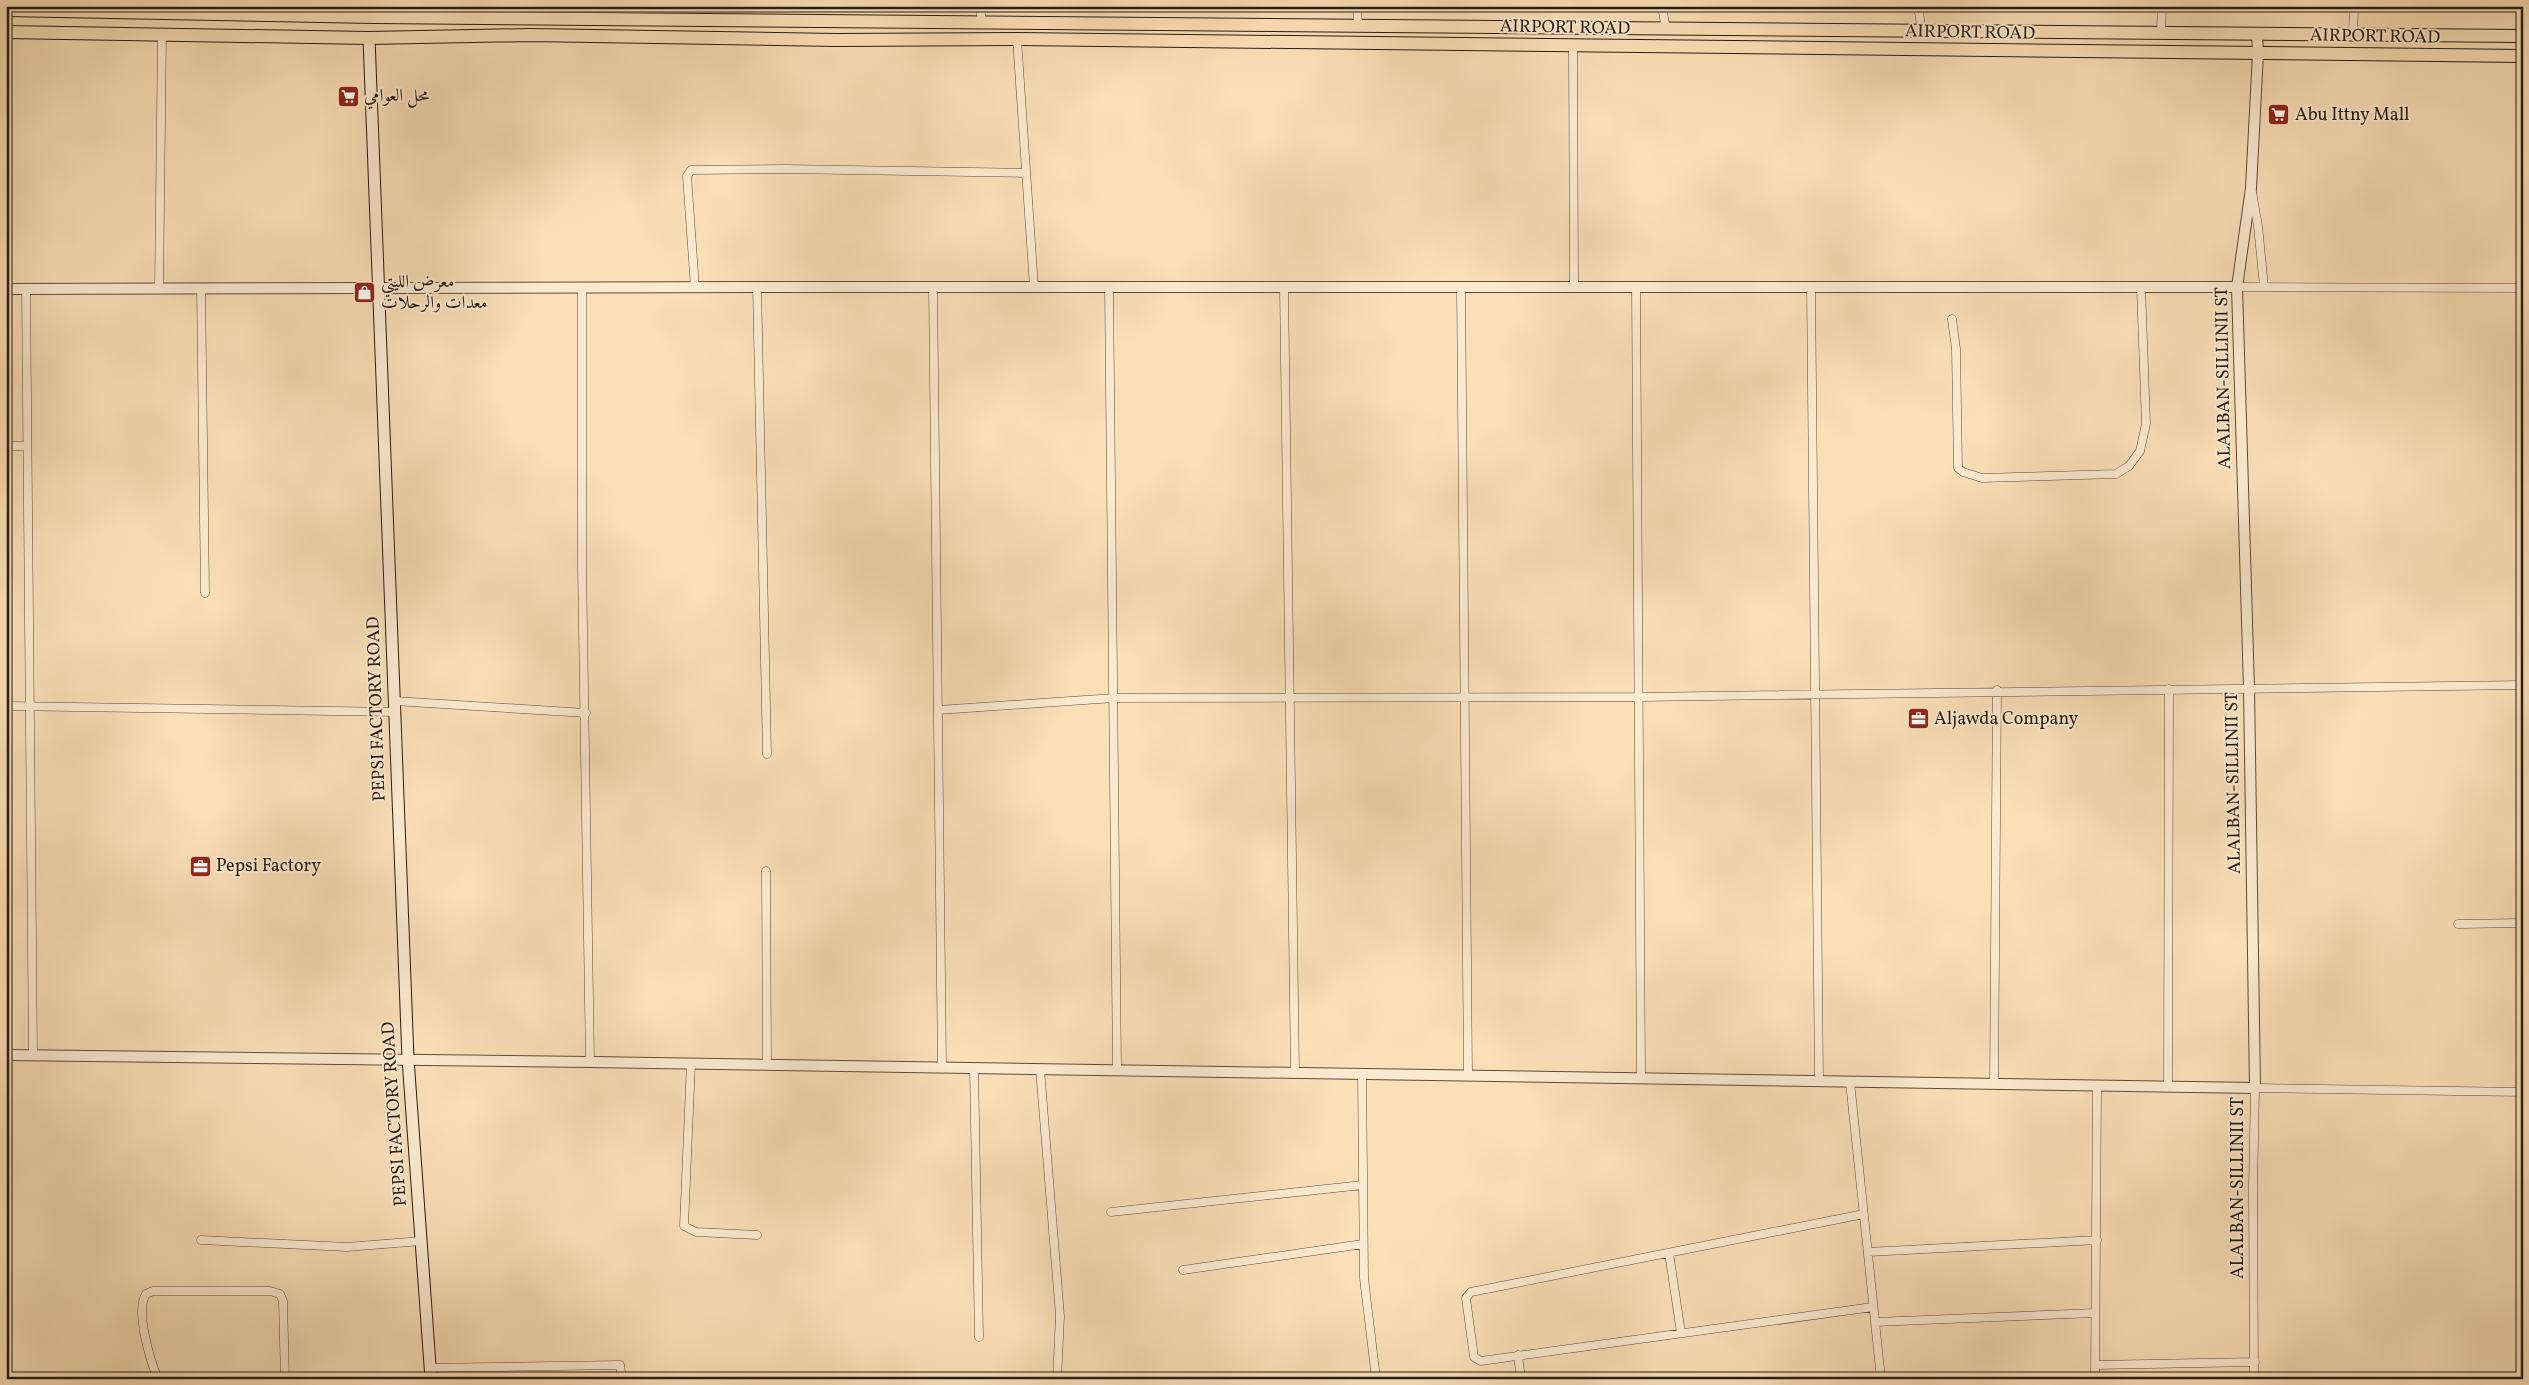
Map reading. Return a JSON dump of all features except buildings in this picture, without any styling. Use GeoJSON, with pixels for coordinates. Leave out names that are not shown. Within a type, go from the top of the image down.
{"type":"FeatureCollection","features":[{"type":"Feature","properties":{"kind":"highway","name":"AIRPORT ROAD"},"geometry":{"type":"LineString","coordinates":[[6,10],[374,17],[833,20],[1666,30],[2523,36]]}},
{"type":"Feature","properties":{"kind":"highway"},"geometry":{"type":"LineString","coordinates":[[833,20],[836,40]]}},
{"type":"Feature","properties":{"kind":"highway"},"geometry":{"type":"LineString","coordinates":[[1460,27],[1462,45]]}},
{"type":"Feature","properties":{"kind":"highway","name":"AIRPORT ROAD"},"geometry":{"type":"LineString","coordinates":[[6,32],[369,38],[586,36],[836,40],[1017,39],[2523,56]]}},
{"type":"Feature","properties":{"kind":"main road","name":"PEPSI FACTORY ROAD"},"geometry":{"type":"LineString","coordinates":[[369,38],[377,287],[408,1059],[430,1373]]}},
{"type":"Feature","properties":{"kind":"street"},"geometry":{"type":"LineString","coordinates":[[980,6],[982,22]]}},
{"type":"Feature","properties":{"kind":"street"},"geometry":{"type":"LineString","coordinates":[[1357,6],[1358,26]]}},
{"type":"Feature","properties":{"kind":"street"},"geometry":{"type":"LineString","coordinates":[[1662,6],[1666,30]]}},
{"type":"Feature","properties":{"kind":"street"},"geometry":{"type":"LineString","coordinates":[[1918,6],[1922,32]]}},
{"type":"Feature","properties":{"kind":"street"},"geometry":{"type":"LineString","coordinates":[[2161,32],[2162,6]]}},
{"type":"Feature","properties":{"kind":"street"},"geometry":{"type":"LineString","coordinates":[[2353,35],[2354,6]]}},
{"type":"Feature","properties":{"kind":"street","name":"ALALBAN-SILLINII ST"},"geometry":{"type":"LineString","coordinates":[[2254,1379],[2253,1188],[2255,1088],[2249,688],[2237,287],[2251,188],[2258,53],[2257,33]]}},
{"type":"Feature","properties":{"kind":"street"},"geometry":{"type":"LineString","coordinates":[[159,288],[162,34]]}},
{"type":"Feature","properties":{"kind":"street"},"geometry":{"type":"LineString","coordinates":[[1017,39],[1034,287]]}},
{"type":"Feature","properties":{"kind":"street"},"geometry":{"type":"LineString","coordinates":[[1573,46],[1574,286]]}},
{"type":"Feature","properties":{"kind":"street"},"geometry":{"type":"LineString","coordinates":[[695,288],[686,176],[691,170],[785,169],[1026,174]]}},
{"type":"Feature","properties":{"kind":"street","name":"ALALBAN-SILLINII ST"},"geometry":{"type":"LineString","coordinates":[[2251,188],[2258,226],[2264,288]]}},
{"type":"Feature","properties":{"kind":"street"},"geometry":{"type":"LineString","coordinates":[[6,289],[1574,286],[2523,288]]}},
{"type":"Feature","properties":{"kind":"street"},"geometry":{"type":"LineString","coordinates":[[1636,286],[1641,1078]]}},
{"type":"Feature","properties":{"kind":"street"},"geometry":{"type":"LineString","coordinates":[[757,287],[767,754]]}},
{"type":"Feature","properties":{"kind":"street"},"geometry":{"type":"LineString","coordinates":[[933,287],[942,1067]]}},
{"type":"Feature","properties":{"kind":"street"},"geometry":{"type":"LineString","coordinates":[[1109,287],[1117,1070]]}},
{"type":"Feature","properties":{"kind":"street"},"geometry":{"type":"LineString","coordinates":[[1461,287],[1468,1075]]}},
{"type":"Feature","properties":{"kind":"street"},"geometry":{"type":"LineString","coordinates":[[1811,287],[1817,694],[1819,1080]]}},
{"type":"Feature","properties":{"kind":"street"},"geometry":{"type":"LineString","coordinates":[[1952,319],[1956,349],[1958,468],[1963,472],[1982,478],[2116,474],[2129,466],[2140,451],[2146,424],[2140,287]]}},
{"type":"Feature","properties":{"kind":"street"},"geometry":{"type":"LineString","coordinates":[[201,288],[205,593]]}},
{"type":"Feature","properties":{"kind":"street"},"geometry":{"type":"LineString","coordinates":[[582,288],[582,566],[586,713],[590,1062]]}},
{"type":"Feature","properties":{"kind":"street"},"geometry":{"type":"LineString","coordinates":[[1284,288],[1295,1072]]}},
{"type":"Feature","properties":{"kind":"street"},"geometry":{"type":"LineString","coordinates":[[26,289],[33,1056]]}},
{"type":"Feature","properties":{"kind":"street"},"geometry":{"type":"LineString","coordinates":[[6,446],[27,446]]}},
{"type":"Feature","properties":{"kind":"street"},"geometry":{"type":"LineString","coordinates":[[938,710],[1114,698],[1640,697],[1997,690],[2523,686]]}},
{"type":"Feature","properties":{"kind":"street"},"geometry":{"type":"LineString","coordinates":[[2168,1086],[2169,689]]}},
{"type":"Feature","properties":{"kind":"street"},"geometry":{"type":"LineString","coordinates":[[1994,1084],[1997,690]]}},
{"type":"Feature","properties":{"kind":"street"},"geometry":{"type":"LineString","coordinates":[[6,706],[394,706],[586,713]]}},
{"type":"Feature","properties":{"kind":"street"},"geometry":{"type":"LineString","coordinates":[[766,871],[766,1064]]}},
{"type":"Feature","properties":{"kind":"street"},"geometry":{"type":"LineString","coordinates":[[2458,924],[2523,923]]}},
{"type":"Feature","properties":{"kind":"street"},"geometry":{"type":"LineString","coordinates":[[6,1055],[766,1064],[1819,1080],[2096,1087],[2168,1086],[2523,1092]]}},
{"type":"Feature","properties":{"kind":"street"},"geometry":{"type":"LineString","coordinates":[[691,1063],[684,1226],[696,1232],[757,1234]]}},
{"type":"Feature","properties":{"kind":"street"},"geometry":{"type":"LineString","coordinates":[[974,1068],[979,1337]]}},
{"type":"Feature","properties":{"kind":"street"},"geometry":{"type":"LineString","coordinates":[[1040,1069],[1060,1316],[1057,1379]]}},
{"type":"Feature","properties":{"kind":"street"},"geometry":{"type":"LineString","coordinates":[[1362,1073],[1362,1244],[1364,1278],[1376,1379]]}},
{"type":"Feature","properties":{"kind":"street"},"geometry":{"type":"LineString","coordinates":[[1850,1082],[1881,1379]]}},
{"type":"Feature","properties":{"kind":"street"},"geometry":{"type":"LineString","coordinates":[[2095,1379],[2097,1240],[2096,1087]]}},
{"type":"Feature","properties":{"kind":"street"},"geometry":{"type":"LineString","coordinates":[[1111,1212],[1362,1185]]}},
{"type":"Feature","properties":{"kind":"street"},"geometry":{"type":"LineString","coordinates":[[1864,1214],[1469,1293],[1466,1298],[1476,1360],[1874,1307]]}},
{"type":"Feature","properties":{"kind":"street"},"geometry":{"type":"LineString","coordinates":[[201,1240],[347,1247],[421,1241]]}},
{"type":"Feature","properties":{"kind":"street"},"geometry":{"type":"LineString","coordinates":[[1868,1252],[2097,1240]]}},
{"type":"Feature","properties":{"kind":"street"},"geometry":{"type":"LineString","coordinates":[[1183,1270],[1362,1244]]}},
{"type":"Feature","properties":{"kind":"street"},"geometry":{"type":"LineString","coordinates":[[1669,1253],[1681,1333]]}},
{"type":"Feature","properties":{"kind":"street"},"geometry":{"type":"LineString","coordinates":[[158,1379],[151,1362],[145,1336],[143,1300],[146,1294],[153,1291],[270,1291],[280,1294],[283,1301],[285,1379]]}},
{"type":"Feature","properties":{"kind":"street"},"geometry":{"type":"LineString","coordinates":[[1875,1322],[2095,1313]]}},
{"type":"Feature","properties":{"kind":"street"},"geometry":{"type":"LineString","coordinates":[[1518,1355],[1521,1379]]}},
{"type":"Feature","properties":{"kind":"street"},"geometry":{"type":"LineString","coordinates":[[2095,1365],[2255,1362]]}},
{"type":"Feature","properties":{"kind":"street"},"geometry":{"type":"LineString","coordinates":[[430,1373],[620,1365],[622,1379]]}},
{"type":"Feature","properties":{"kind":"place","name":"محل العوامي"},"geometry":{"type":"Point","coordinates":[348,96]}},
{"type":"Feature","properties":{"kind":"place","name":"Abu Ittny Mall"},"geometry":{"type":"Point","coordinates":[2279,115]}},
{"type":"Feature","properties":{"kind":"place","name":"معرض الليتي معدات والرحلات"},"geometry":{"type":"Point","coordinates":[365,292]}},
{"type":"Feature","properties":{"kind":"place","name":"Aljawda Company"},"geometry":{"type":"Point","coordinates":[1918,719]}},
{"type":"Feature","properties":{"kind":"place","name":"Pepsi Factory"},"geometry":{"type":"Point","coordinates":[200,866]}}]}
